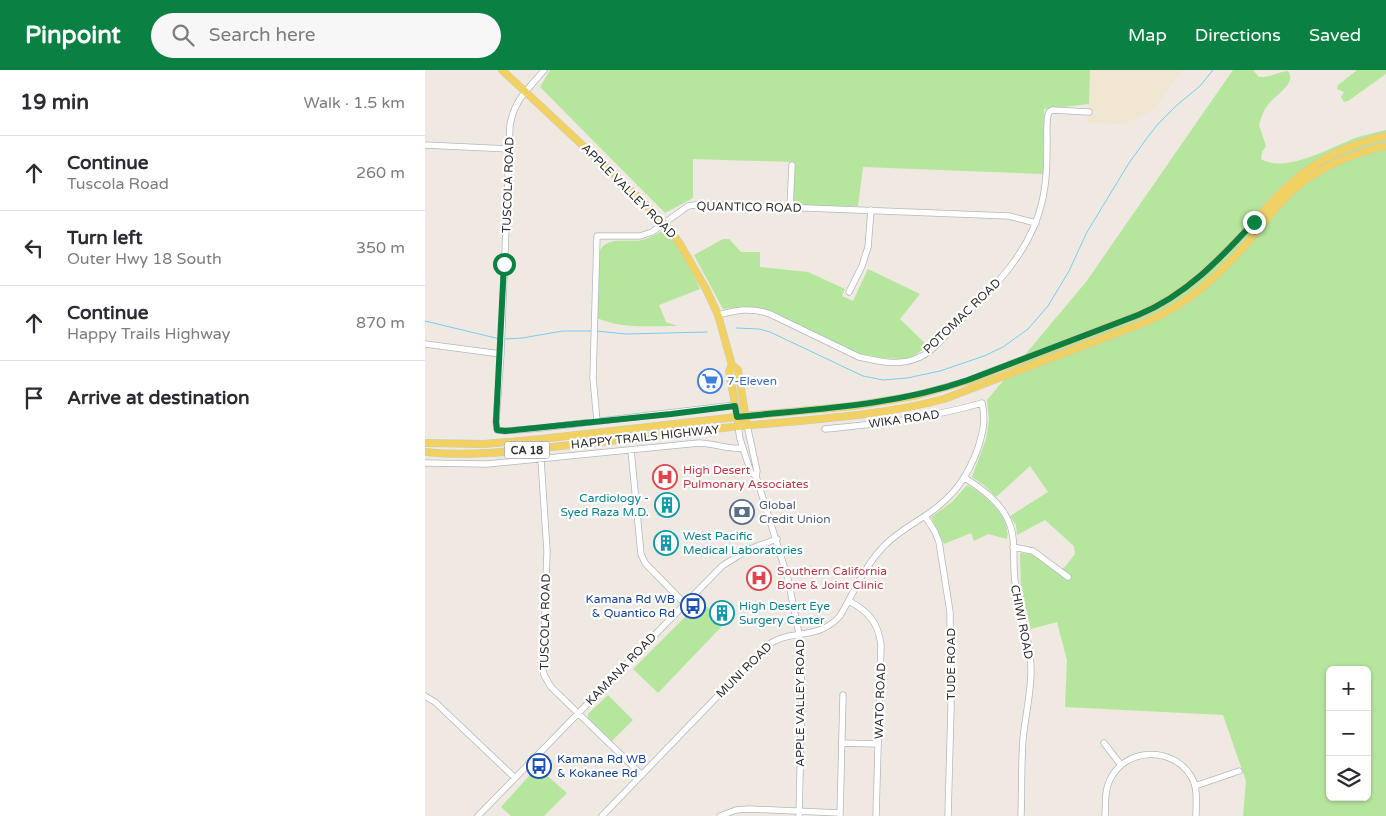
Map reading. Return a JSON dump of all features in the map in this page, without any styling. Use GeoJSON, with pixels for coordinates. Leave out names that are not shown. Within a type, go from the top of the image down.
{"type":"FeatureCollection","features":[{"type":"Feature","properties":{"kind":"main road","name":"APPLE VALLEY ROAD"},"geometry":{"type":"LineString","coordinates":[[502,70],[569,131],[665,224],[680,244],[695,267],[718,315],[731,364],[729,371],[738,426]]}},
{"type":"Feature","properties":{"kind":"main road","name":"HAPPY TRAILS HIGHWAY"},"geometry":{"type":"LineString","coordinates":[[425,443],[454,445],[511,442],[853,406],[914,396],[968,380],[1146,312],[1183,290],[1199,277],[1242,236],[1275,198],[1317,164],[1352,146],[1386,136]]}},
{"type":"Feature","properties":{"kind":"main road","name":"HAPPY TRAILS HIGHWAY"},"geometry":{"type":"LineString","coordinates":[[425,452],[484,454],[873,413],[916,406],[971,389],[1150,321],[1189,298],[1217,275],[1249,241],[1279,204],[1306,180],[1337,162],[1356,154],[1386,146]]}},
{"type":"Feature","properties":{"kind":"main road","name":"APPLE VALLEY ROAD"},"geometry":{"type":"LineString","coordinates":[[731,364],[738,370],[747,426]]}},
{"type":"Feature","properties":{"kind":"street","name":"TUSCOLA ROAD"},"geometry":{"type":"LineString","coordinates":[[544,70],[517,101],[512,112],[497,430],[523,430],[597,421]]}},
{"type":"Feature","properties":{"kind":"street","name":"POTOMAC ROAD"},"geometry":{"type":"LineString","coordinates":[[718,315],[739,310],[758,310],[859,357],[888,362],[904,362],[928,353],[987,295],[1009,270],[1030,238],[1042,203],[1046,177],[1048,114],[1052,110],[1089,112]]}},
{"type":"Feature","properties":{"kind":"street"},"geometry":{"type":"LineString","coordinates":[[425,145],[509,149]]}},
{"type":"Feature","properties":{"kind":"street"},"geometry":{"type":"LineString","coordinates":[[790,207],[792,165]]}},
{"type":"Feature","properties":{"kind":"street","name":"QUANTICO ROAD"},"geometry":{"type":"LineString","coordinates":[[597,421],[593,379],[597,236],[640,236],[652,232],[665,224],[687,206],[702,204],[1009,216],[1036,224]]}},
{"type":"Feature","properties":{"kind":"street"},"geometry":{"type":"LineString","coordinates":[[849,292],[863,266],[868,247],[871,210]]}},
{"type":"Feature","properties":{"kind":"street"},"geometry":{"type":"LineString","coordinates":[[425,344],[501,354]]}},
{"type":"Feature","properties":{"kind":"street","name":"WIKA ROAD"},"geometry":{"type":"LineString","coordinates":[[825,429],[916,419],[982,403]]}},
{"type":"Feature","properties":{"kind":"street","name":"MUNI ROAD"},"geometry":{"type":"LineString","coordinates":[[602,816],[765,647],[781,637],[817,632],[827,628],[840,616],[869,564],[879,552],[898,534],[943,503],[965,478],[983,432],[985,414],[982,403]]}},
{"type":"Feature","properties":{"kind":"street"},"geometry":{"type":"LineString","coordinates":[[597,421],[735,406]]}},
{"type":"Feature","properties":{"kind":"street","name":"APPLE VALLEY ROAD"},"geometry":{"type":"LineString","coordinates":[[738,426],[751,473],[756,476]]}},
{"type":"Feature","properties":{"kind":"street","name":"APPLE VALLEY ROAD"},"geometry":{"type":"LineString","coordinates":[[747,426],[757,471],[756,476],[777,540],[793,598],[799,634],[802,692],[799,814]]}},
{"type":"Feature","properties":{"kind":"street"},"geometry":{"type":"LineString","coordinates":[[425,463],[466,464],[541,460],[699,443],[711,443],[729,449],[743,448]]}},
{"type":"Feature","properties":{"kind":"street"},"geometry":{"type":"LineString","coordinates":[[631,450],[641,554],[645,563],[684,603]]}},
{"type":"Feature","properties":{"kind":"street","name":"TUSCOLA ROAD"},"geometry":{"type":"LineString","coordinates":[[541,460],[547,551],[544,675],[551,687],[642,775]]}},
{"type":"Feature","properties":{"kind":"street","name":"CHIWI ROAD"},"geometry":{"type":"LineString","coordinates":[[965,478],[981,488],[1001,509],[1013,532],[1015,582],[1029,649],[1031,671],[1023,740],[1021,816]]}},
{"type":"Feature","properties":{"kind":"street","name":"TUDE ROAD"},"geometry":{"type":"LineString","coordinates":[[925,516],[939,542],[950,612],[951,708],[948,816]]}},
{"type":"Feature","properties":{"kind":"street","name":"KAMANA ROAD"},"geometry":{"type":"LineString","coordinates":[[478,816],[722,566],[749,549],[777,540]]}},
{"type":"Feature","properties":{"kind":"street"},"geometry":{"type":"LineString","coordinates":[[1013,547],[1033,551],[1068,577]]}},
{"type":"Feature","properties":{"kind":"street","name":"WATO ROAD"},"geometry":{"type":"LineString","coordinates":[[849,601],[860,607],[871,617],[880,636],[876,816]]}},
{"type":"Feature","properties":{"kind":"street"},"geometry":{"type":"LineString","coordinates":[[721,816],[736,810],[749,809],[799,814],[840,814],[843,695]]}},
{"type":"Feature","properties":{"kind":"street"},"geometry":{"type":"LineString","coordinates":[[425,696],[435,702],[515,778]]}},
{"type":"Feature","properties":{"kind":"street"},"geometry":{"type":"LineString","coordinates":[[842,743],[878,744]]}},
{"type":"Feature","properties":{"kind":"street"},"geometry":{"type":"LineString","coordinates":[[1104,743],[1121,765]]}},
{"type":"Feature","properties":{"kind":"street"},"geometry":{"type":"LineString","coordinates":[[1105,816],[1108,782],[1114,772],[1121,765],[1136,756],[1148,754],[1163,756],[1177,762],[1188,772],[1195,786],[1196,816]]}},
{"type":"Feature","properties":{"kind":"street"},"geometry":{"type":"LineString","coordinates":[[1195,786],[1239,771]]}},
{"type":"Feature","properties":{"kind":"shaded area"},"geometry":{"type":"Polygon","coordinates":[[[1090,70],[1182,70],[1152,111],[1123,124],[1114,124],[1088,122],[1090,70]]]}},
{"type":"Feature","properties":{"kind":"green space"},"geometry":{"type":"Polygon","coordinates":[[[550,70],[1090,70],[1089,104],[1044,109],[1043,174],[863,167],[858,206],[790,207],[792,162],[693,159],[693,198],[665,213],[540,87],[550,70]]]}},
{"type":"Feature","properties":{"kind":"green space"},"geometry":{"type":"Polygon","coordinates":[[[1233,70],[1253,70],[1259,77],[1267,77],[1288,71],[1290,81],[1270,102],[1259,125],[1266,146],[1262,152],[1261,159],[1271,163],[1283,163],[1308,158],[1355,138],[1386,130],[1386,816],[1243,816],[1246,781],[1223,715],[1065,707],[1067,660],[1057,622],[1031,629],[1021,589],[1020,553],[1032,554],[1055,571],[1065,567],[1075,554],[1074,546],[1045,520],[1017,535],[1016,525],[1010,516],[1048,492],[1030,466],[996,497],[972,477],[986,439],[989,419],[987,400],[1086,282],[1233,70]]]}},
{"type":"Feature","properties":{"kind":"green space"},"geometry":{"type":"Polygon","coordinates":[[[1357,70],[1386,70],[1386,74],[1344,102],[1341,97],[1344,92],[1337,89],[1338,85],[1357,70]]]}},
{"type":"Feature","properties":{"kind":"green space"},"geometry":{"type":"Polygon","coordinates":[[[660,232],[666,234],[678,247],[700,289],[659,305],[666,322],[677,326],[625,325],[604,321],[595,317],[599,253],[602,247],[611,242],[636,241],[649,238],[660,232]]]}},
{"type":"Feature","properties":{"kind":"green space"},"geometry":{"type":"Polygon","coordinates":[[[723,239],[729,239],[741,252],[760,252],[760,267],[808,272],[845,289],[842,296],[853,301],[868,269],[920,294],[900,319],[928,346],[912,357],[903,359],[878,358],[852,352],[770,311],[746,307],[723,309],[694,255],[723,239]]]}},
{"type":"Feature","properties":{"kind":"green space"},"geometry":{"type":"Polygon","coordinates":[[[967,485],[989,500],[1001,515],[1007,531],[1007,539],[988,534],[974,541],[971,533],[944,544],[931,517],[952,502],[967,485]]]}},
{"type":"Feature","properties":{"kind":"green space"},"geometry":{"type":"Polygon","coordinates":[[[701,601],[724,624],[658,693],[633,669],[701,601]]]}},
{"type":"Feature","properties":{"kind":"green space"},"geometry":{"type":"Polygon","coordinates":[[[608,695],[633,720],[612,741],[588,718],[588,714],[608,695]]]}},
{"type":"Feature","properties":{"kind":"green space"},"geometry":{"type":"Polygon","coordinates":[[[537,767],[567,793],[544,816],[511,816],[501,807],[537,767]]]}},
{"type":"Feature","properties":{"kind":"waterway"},"geometry":{"type":"LineString","coordinates":[[736,328],[759,329],[770,332],[863,376],[883,380],[907,378],[940,371],[984,356],[1003,347],[1028,329],[1048,306],[1069,271],[1087,232],[1129,163],[1147,138],[1158,124],[1200,86],[1213,70]]}},
{"type":"Feature","properties":{"kind":"waterway"},"geometry":{"type":"LineString","coordinates":[[425,321],[500,339]]}},
{"type":"Feature","properties":{"kind":"waterway"},"geometry":{"type":"LineString","coordinates":[[504,339],[563,331],[592,331]]}},
{"type":"Feature","properties":{"kind":"waterway"},"geometry":{"type":"LineString","coordinates":[[596,331],[626,334],[707,332]]}},
{"type":"Feature","properties":{"kind":"place","name":"7-Eleven"},"geometry":{"type":"Point","coordinates":[710,381]}},
{"type":"Feature","properties":{"kind":"place","name":"High Desert Pulmonary Associates"},"geometry":{"type":"Point","coordinates":[665,477]}},
{"type":"Feature","properties":{"kind":"place","name":"Cardiology - Syed Raza M.D."},"geometry":{"type":"Point","coordinates":[667,505]}},
{"type":"Feature","properties":{"kind":"place","name":"Global Credit Union"},"geometry":{"type":"Point","coordinates":[742,512]}},
{"type":"Feature","properties":{"kind":"place","name":"West Pacific Medical Laboratories"},"geometry":{"type":"Point","coordinates":[666,543]}},
{"type":"Feature","properties":{"kind":"place","name":"Southern California Bone & Joint Clinic"},"geometry":{"type":"Point","coordinates":[759,578]}},
{"type":"Feature","properties":{"kind":"place","name":"Kamana Rd WB & Quantico Rd"},"geometry":{"type":"Point","coordinates":[693,606]}},
{"type":"Feature","properties":{"kind":"place","name":"High Desert Eye Surgery Center"},"geometry":{"type":"Point","coordinates":[722,613]}},
{"type":"Feature","properties":{"kind":"place","name":"Kamana Rd WB & Kokanee Rd"},"geometry":{"type":"Point","coordinates":[539,766]}},
{"type":"Feature","properties":{"kind":"route"},"geometry":{"type":"LineString","coordinates":[[504,264],[501,354],[496,422],[497,430],[501,431],[735,406],[737,417],[806,411],[872,404],[941,389],[1146,312],[1161,304],[1183,290],[1215,263],[1254,222]]}}]}
